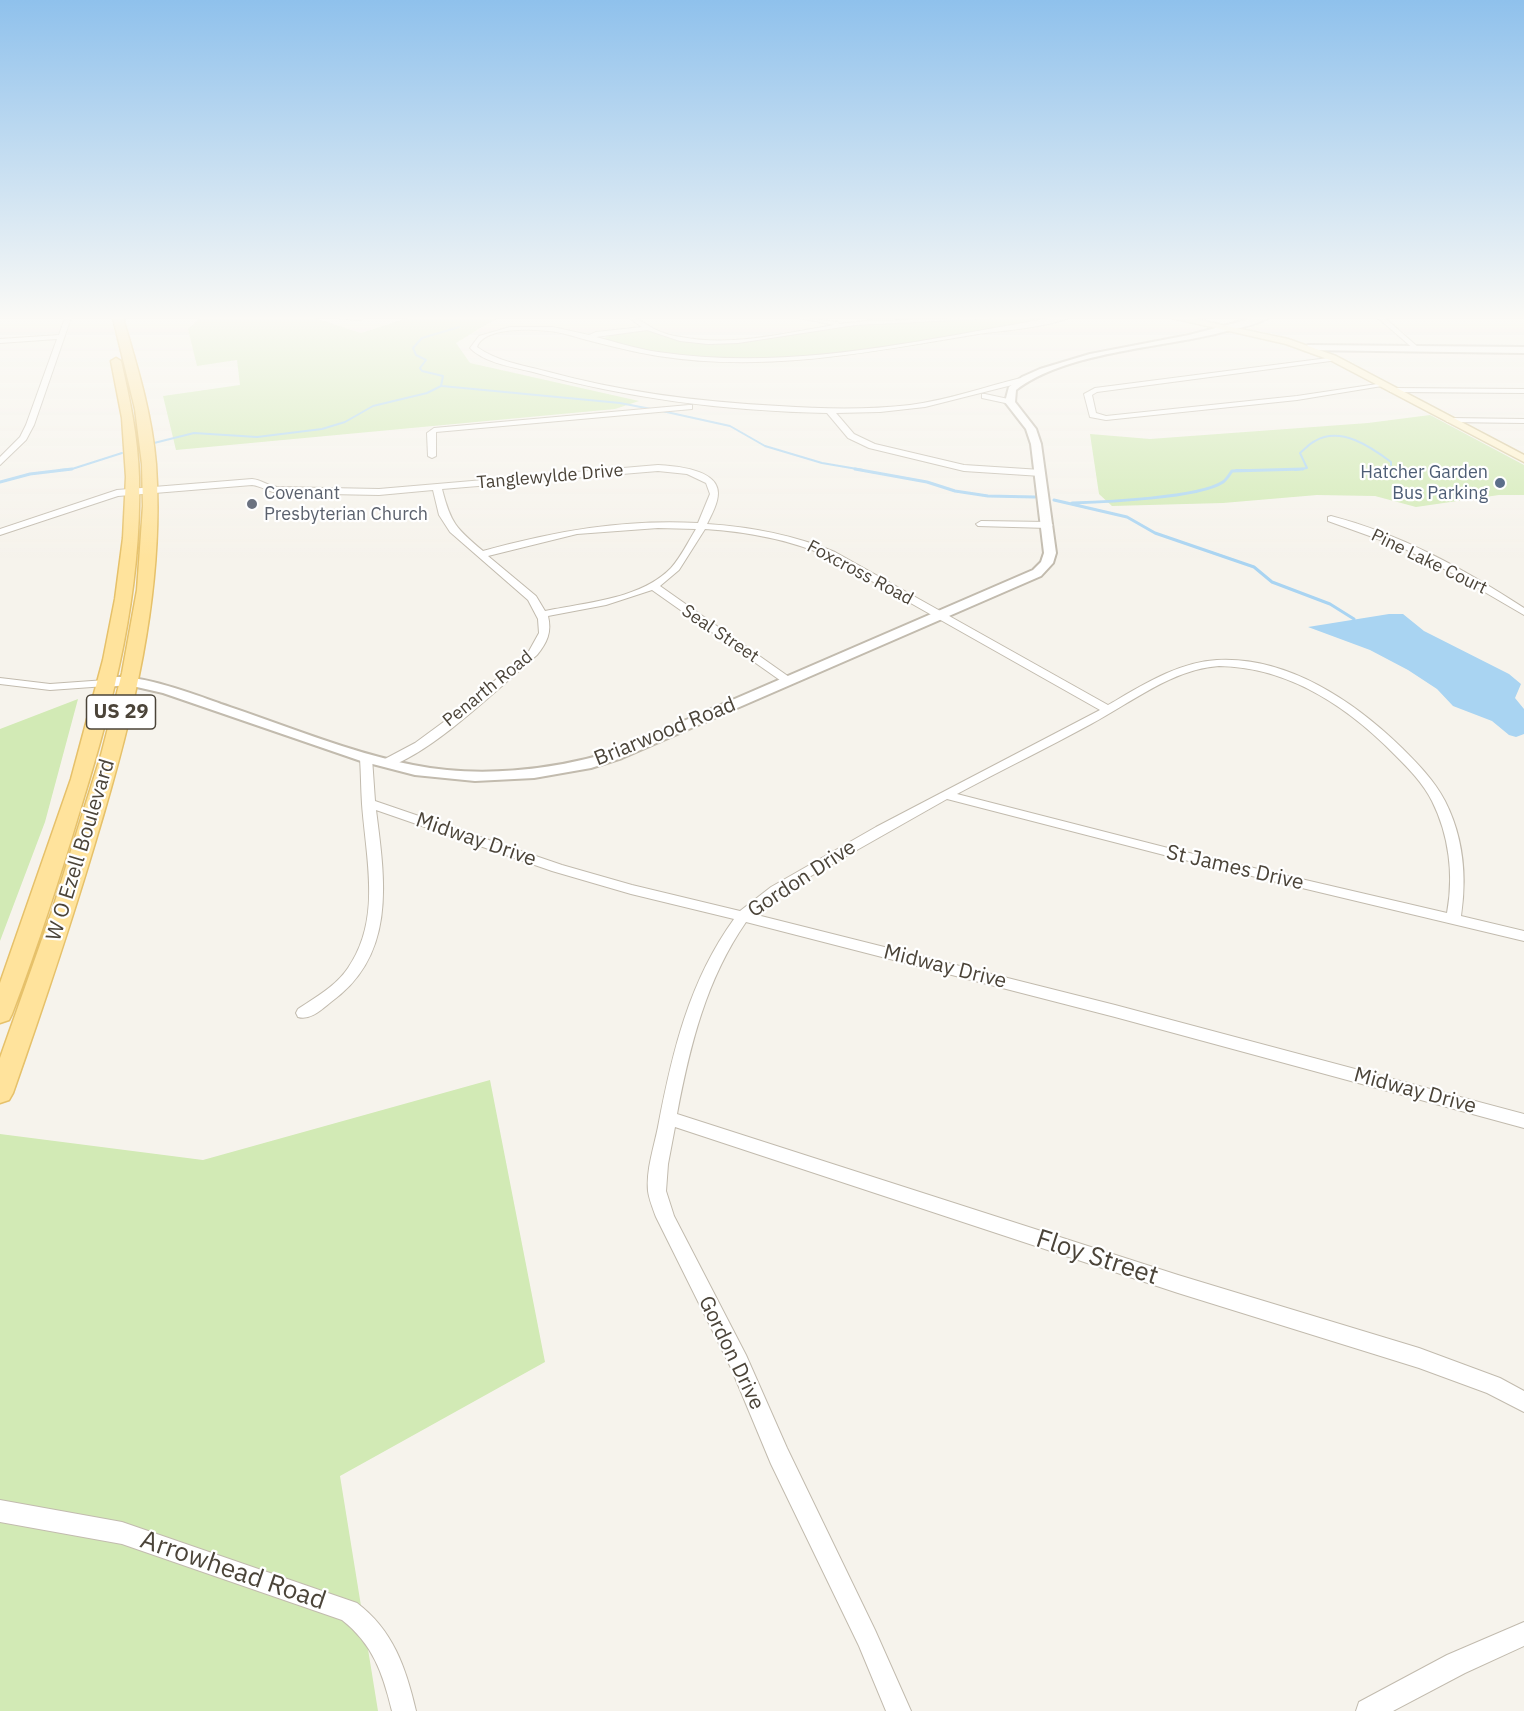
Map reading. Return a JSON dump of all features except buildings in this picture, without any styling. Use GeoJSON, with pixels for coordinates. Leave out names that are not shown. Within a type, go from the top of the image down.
{"type":"FeatureCollection","features":[{"type":"Feature","properties":{"kind":"main road","name":"W O Ezell Boulevard"},"geometry":{"type":"LineString","coordinates":[[0,1014],[39,908],[74,800],[106,683],[122,607],[129,550],[141,492],[146,433],[133,398]]}},
{"type":"Feature","properties":{"kind":"main road"},"geometry":{"type":"LineString","coordinates":[[1409,398],[1524,459]]}},
{"type":"Feature","properties":{"kind":"main road","name":"W O Ezell Boulevard"},"geometry":{"type":"LineString","coordinates":[[0,1093],[55,941],[99,794],[128,681],[146,565],[141,492]]}},
{"type":"Feature","properties":{"kind":"main road"},"geometry":{"type":"LineString","coordinates":[[74,800],[99,794]]}},
{"type":"Feature","properties":{"kind":"street"},"geometry":{"type":"LineString","coordinates":[[0,462],[30,425],[40,398]]}},
{"type":"Feature","properties":{"kind":"street"},"geometry":{"type":"LineString","coordinates":[[665,398],[718,406],[830,411],[913,407],[957,398]]}},
{"type":"Feature","properties":{"kind":"street","name":"Briarwood Road"},"geometry":{"type":"LineString","coordinates":[[0,681],[50,687],[128,681],[167,690],[366,759],[415,770],[475,776],[503,775],[563,769],[617,754],[838,661],[937,615],[1037,573],[1049,558],[1048,525],[1041,473],[1034,436],[1011,398]]}},
{"type":"Feature","properties":{"kind":"street"},"geometry":{"type":"LineString","coordinates":[[1089,398],[1093,415],[1096,417],[1119,417],[1293,398]]}},
{"type":"Feature","properties":{"kind":"street"},"geometry":{"type":"LineString","coordinates":[[432,456],[430,433],[434,430],[718,406]]}},
{"type":"Feature","properties":{"kind":"street"},"geometry":{"type":"LineString","coordinates":[[830,411],[851,436],[872,446],[964,468],[1041,473]]}},
{"type":"Feature","properties":{"kind":"street"},"geometry":{"type":"LineString","coordinates":[[1450,420],[1524,421]]}},
{"type":"Feature","properties":{"kind":"street"},"geometry":{"type":"LineString","coordinates":[[0,454],[10,452]]}},
{"type":"Feature","properties":{"kind":"street","name":"Tanglewylde Drive"},"geometry":{"type":"LineString","coordinates":[[0,532],[117,493],[252,482],[263,484],[273,490],[379,492],[629,470],[677,470],[701,477],[714,489],[713,500],[678,566],[652,586],[598,603],[543,615]]}},
{"type":"Feature","properties":{"kind":"street"},"geometry":{"type":"LineString","coordinates":[[437,488],[446,520],[480,555],[531,598],[543,615]]}},
{"type":"Feature","properties":{"kind":"street","name":"Pine Lake Court"},"geometry":{"type":"LineString","coordinates":[[1331,519],[1372,533],[1431,559],[1478,583],[1524,612]]}},
{"type":"Feature","properties":{"kind":"street"},"geometry":{"type":"LineString","coordinates":[[981,524],[1048,525]]}},
{"type":"Feature","properties":{"kind":"street","name":"Foxcross Road"},"geometry":{"type":"LineString","coordinates":[[480,555],[552,536],[589,529],[631,526],[700,527],[748,531],[799,541],[841,561],[1109,710]]}},
{"type":"Feature","properties":{"kind":"street","name":"Seal Street"},"geometry":{"type":"LineString","coordinates":[[652,586],[788,681]]}},
{"type":"Feature","properties":{"kind":"street","name":"Penarth Road"},"geometry":{"type":"LineString","coordinates":[[387,763],[405,756],[419,746],[468,709],[533,653],[541,644],[544,636],[543,615]]}},
{"type":"Feature","properties":{"kind":"street","name":"Gordon Drive"},"geometry":{"type":"LineString","coordinates":[[899,1711],[867,1638],[779,1456],[739,1362],[660,1204],[657,1178],[668,1118],[693,1012],[706,978],[742,917],[759,902],[843,851],[1174,676],[1213,663],[1237,664],[1273,671],[1306,682],[1340,700],[1397,749],[1424,780],[1440,803],[1456,862],[1456,900],[1453,919]]}},
{"type":"Feature","properties":{"kind":"street"},"geometry":{"type":"LineString","coordinates":[[304,1013],[343,984],[353,972],[374,928],[378,880],[368,803],[366,759]]}},
{"type":"Feature","properties":{"kind":"street","name":"St James Drive"},"geometry":{"type":"LineString","coordinates":[[947,795],[1157,849],[1524,936]]}},
{"type":"Feature","properties":{"kind":"street","name":"Midway Drive"},"geometry":{"type":"LineString","coordinates":[[368,803],[557,868],[631,890],[804,931],[1115,1011],[1524,1121]]}},
{"type":"Feature","properties":{"kind":"street","name":"Floy Street"},"geometry":{"type":"LineString","coordinates":[[668,1118],[1178,1284],[1419,1358],[1493,1385],[1524,1402]]}},
{"type":"Feature","properties":{"kind":"street","name":"Arrowhead Road"},"geometry":{"type":"LineString","coordinates":[[0,1511],[122,1533],[349,1611],[362,1620],[382,1643],[396,1674],[404,1711]]}},
{"type":"Feature","properties":{"kind":"street"},"geometry":{"type":"LineString","coordinates":[[1368,1711],[1456,1664],[1524,1634]]}},
{"type":"Feature","properties":{"kind":"green space"},"geometry":{"type":"Polygon","coordinates":[[[163,398],[625,398],[639,401],[615,409],[176,450],[163,398]]]}},
{"type":"Feature","properties":{"kind":"green space"},"geometry":{"type":"Polygon","coordinates":[[[1430,415],[1524,465],[1524,495],[1499,495],[1416,507],[1375,496],[1317,495],[1223,503],[1112,506],[1099,494],[1090,434],[1150,439],[1368,423],[1430,415]]]}},
{"type":"Feature","properties":{"kind":"green space"},"geometry":{"type":"Polygon","coordinates":[[[78,699],[45,822],[0,941],[0,729],[78,699]]]}},
{"type":"Feature","properties":{"kind":"green space"},"geometry":{"type":"Polygon","coordinates":[[[490,1080],[545,1362],[340,1476],[378,1711],[0,1711],[0,1134],[203,1160],[490,1080]]]}},
{"type":"Feature","properties":{"kind":"water"},"geometry":{"type":"Polygon","coordinates":[[[1389,614],[1403,614],[1424,631],[1509,674],[1521,684],[1515,698],[1524,709],[1524,734],[1516,737],[1509,735],[1492,721],[1453,706],[1437,689],[1408,670],[1370,650],[1308,627],[1389,614]]]}},
{"type":"Feature","properties":{"kind":"waterway"},"geometry":{"type":"LineString","coordinates":[[154,443],[194,433],[257,437],[322,429],[345,422],[373,406],[407,398]]}},
{"type":"Feature","properties":{"kind":"waterway"},"geometry":{"type":"LineString","coordinates":[[566,398],[620,403],[651,409]]}},
{"type":"Feature","properties":{"kind":"waterway"},"geometry":{"type":"LineString","coordinates":[[662,411],[730,426],[765,446],[822,463],[863,470]]}},
{"type":"Feature","properties":{"kind":"waterway"},"geometry":{"type":"LineString","coordinates":[[1301,469],[1307,468],[1300,453],[1315,441],[1335,436],[1345,437],[1365,445],[1391,462],[1391,465]]}},
{"type":"Feature","properties":{"kind":"waterway"},"geometry":{"type":"LineString","coordinates":[[72,469],[122,453]]}},
{"type":"Feature","properties":{"kind":"waterway"},"geometry":{"type":"LineString","coordinates":[[0,482],[30,474],[72,469]]}},
{"type":"Feature","properties":{"kind":"waterway"},"geometry":{"type":"LineString","coordinates":[[59,470],[72,469]]}},
{"type":"Feature","properties":{"kind":"waterway"},"geometry":{"type":"LineString","coordinates":[[855,469],[927,482],[955,491],[988,496],[1035,497]]}},
{"type":"Feature","properties":{"kind":"waterway"},"geometry":{"type":"LineString","coordinates":[[1268,470],[1301,469]]}},
{"type":"Feature","properties":{"kind":"waterway"},"geometry":{"type":"LineString","coordinates":[[1295,470],[1301,469]]}},
{"type":"Feature","properties":{"kind":"waterway"},"geometry":{"type":"LineString","coordinates":[[1236,470],[1268,470]]}},
{"type":"Feature","properties":{"kind":"waterway"},"geometry":{"type":"LineString","coordinates":[[1072,503],[1106,502],[1194,492],[1223,482],[1232,471],[1268,470]]}},
{"type":"Feature","properties":{"kind":"waterway"},"geometry":{"type":"LineString","coordinates":[[1054,500],[1127,517],[1155,533],[1254,567],[1272,582],[1330,604],[1354,619]]}},
{"type":"Feature","properties":{"kind":"place","name":"Hatcher Garden Bus Parking"},"geometry":{"type":"Point","coordinates":[1500,483]}},
{"type":"Feature","properties":{"kind":"place","name":"Covenant Presbyterian Church"},"geometry":{"type":"Point","coordinates":[252,504]}}]}
